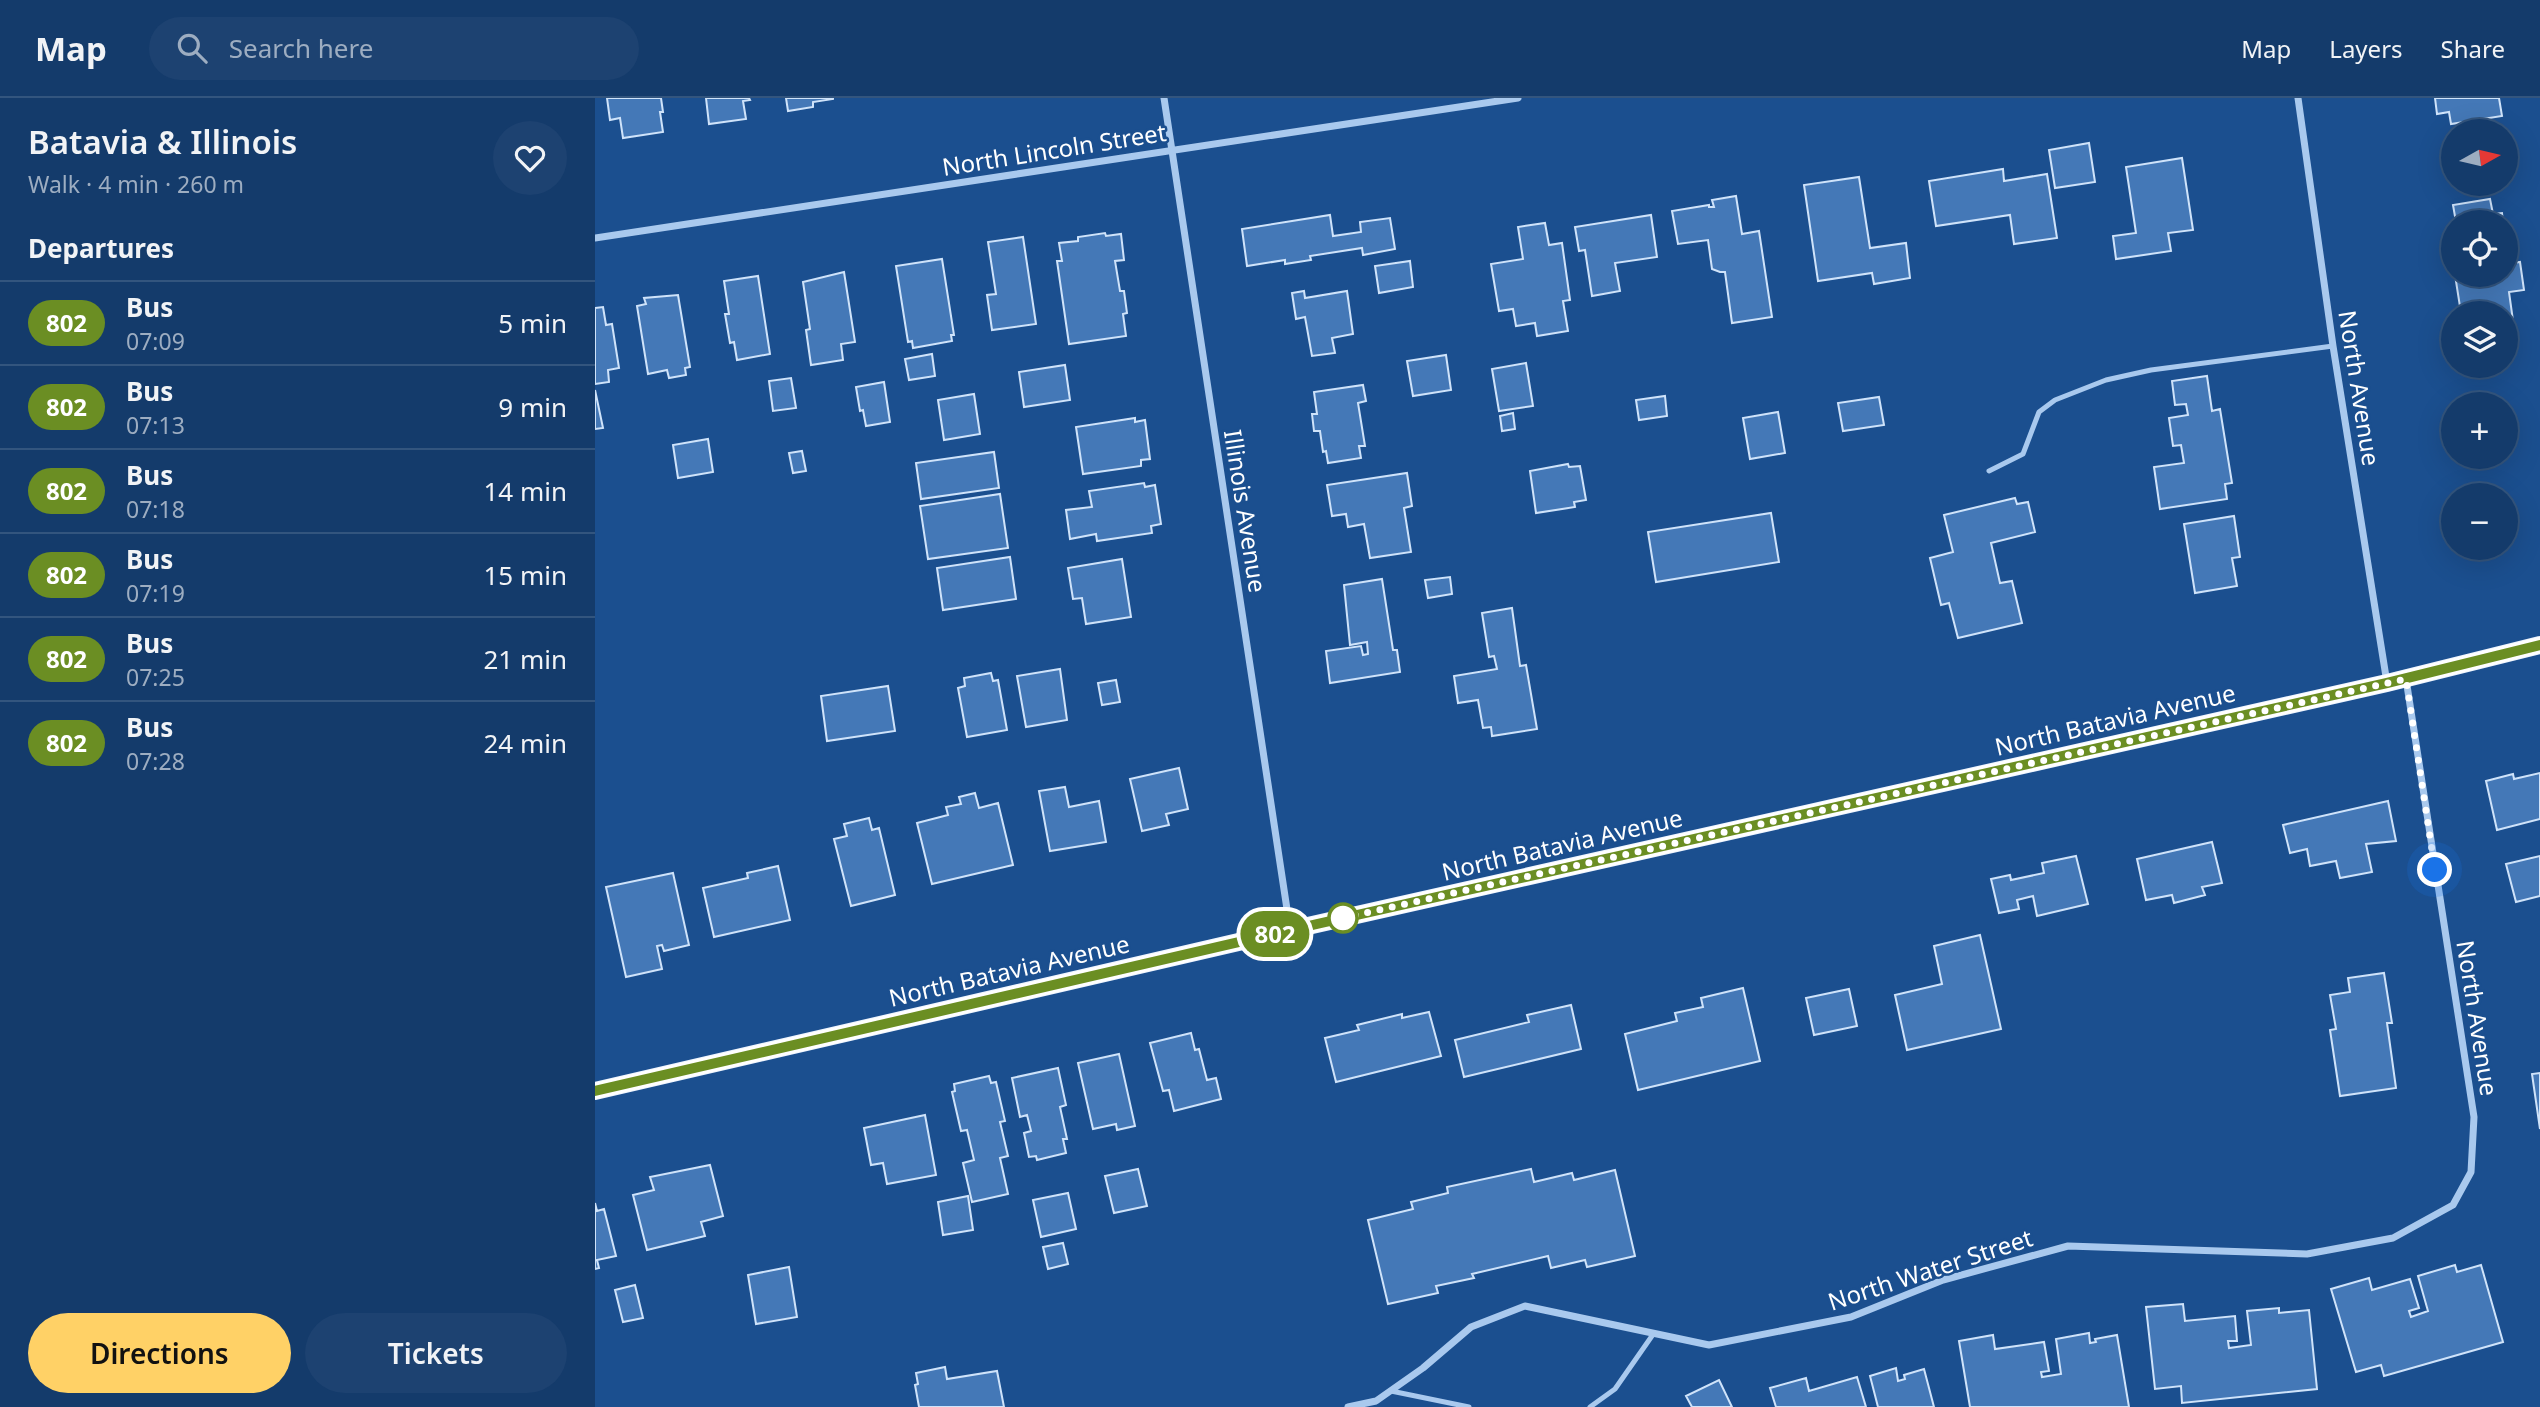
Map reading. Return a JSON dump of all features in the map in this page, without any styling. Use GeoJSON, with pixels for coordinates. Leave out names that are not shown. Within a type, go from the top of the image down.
{"type":"FeatureCollection","features":[{"type":"Feature","properties":{"kind":"main road","name":"North Batavia Avenue"},"geometry":{"type":"LineString","coordinates":[[595,1091],[1290,930],[2406,679],[2540,645]]}},
{"type":"Feature","properties":{"kind":"street","name":"Illinois Avenue"},"geometry":{"type":"LineString","coordinates":[[1164,98],[1290,930]]}},
{"type":"Feature","properties":{"kind":"street","name":"North Lincoln Street"},"geometry":{"type":"LineString","coordinates":[[595,238],[1518,98]]}},
{"type":"Feature","properties":{"kind":"street","name":"North Avenue"},"geometry":{"type":"LineString","coordinates":[[2298,98],[2333,346],[2387,683]]}},
{"type":"Feature","properties":{"kind":"street","name":"North Avenue"},"geometry":{"type":"LineString","coordinates":[[2307,1254],[2393,1238],[2453,1205],[2471,1172],[2474,1116],[2406,679]]}},
{"type":"Feature","properties":{"kind":"street","name":"North Water Street"},"geometry":{"type":"LineString","coordinates":[[1348,1407],[1376,1401],[1423,1368],[1472,1327],[1525,1306],[1709,1345],[1851,1317],[1943,1280],[2068,1246],[2307,1254]]}},
{"type":"Feature","properties":{"kind":"lane"},"geometry":{"type":"LineString","coordinates":[[1989,471],[2023,454],[2039,412],[2055,400],[2106,380],[2151,370],[2333,346]]}},
{"type":"Feature","properties":{"kind":"lane"},"geometry":{"type":"LineString","coordinates":[[1590,1407],[1615,1389],[1654,1333]]}},
{"type":"Feature","properties":{"kind":"lane"},"geometry":{"type":"LineString","coordinates":[[1391,1391],[1469,1407]]}},
{"type":"Feature","properties":{"kind":"building"},"geometry":{"type":"Polygon","coordinates":[[[607,98],[661,98],[663,132],[623,138],[620,118],[610,120],[607,98]]]}},
{"type":"Feature","properties":{"kind":"building"},"geometry":{"type":"Polygon","coordinates":[[[706,98],[749,98],[750,100],[743,101],[746,119],[709,124],[706,98]]]}},
{"type":"Feature","properties":{"kind":"building"},"geometry":{"type":"Polygon","coordinates":[[[786,98],[833,99],[813,102],[813,107],[788,111],[786,98]]]}},
{"type":"Feature","properties":{"kind":"building"},"geometry":{"type":"Polygon","coordinates":[[[2435,98],[2499,98],[2502,116],[2450,119],[2449,112],[2437,114],[2435,98]]]}},
{"type":"Feature","properties":{"kind":"building"},"geometry":{"type":"Polygon","coordinates":[[[2089,143],[2095,182],[2055,188],[2049,150],[2089,143]]]}},
{"type":"Feature","properties":{"kind":"building"},"geometry":{"type":"Polygon","coordinates":[[[2182,158],[2193,230],[2168,233],[2171,251],[2116,259],[2113,236],[2136,233],[2126,167],[2182,158]]]}},
{"type":"Feature","properties":{"kind":"building"},"geometry":{"type":"Polygon","coordinates":[[[2003,169],[2004,181],[2047,174],[2057,238],[2014,244],[2010,215],[1936,226],[1929,181],[2003,169]]]}},
{"type":"Feature","properties":{"kind":"building"},"geometry":{"type":"Polygon","coordinates":[[[1859,177],[1870,248],[1906,243],[1910,278],[1874,284],[1872,273],[1818,281],[1804,185],[1859,177]]]}},
{"type":"Feature","properties":{"kind":"building"},"geometry":{"type":"Polygon","coordinates":[[[1736,196],[1742,234],[1759,231],[1772,317],[1732,323],[1725,272],[1712,269],[1708,240],[1678,244],[1672,211],[1709,205],[1714,207],[1712,200],[1736,196]]]}},
{"type":"Feature","properties":{"kind":"building"},"geometry":{"type":"Polygon","coordinates":[[[2490,199],[2492,210],[2454,210],[2453,205],[2490,199]]]}},
{"type":"Feature","properties":{"kind":"building"},"geometry":{"type":"Polygon","coordinates":[[[1330,215],[1333,236],[1361,232],[1360,222],[1390,218],[1395,249],[1363,255],[1362,248],[1310,256],[1311,260],[1285,264],[1285,260],[1247,266],[1242,229],[1330,215]]]}},
{"type":"Feature","properties":{"kind":"building"},"geometry":{"type":"Polygon","coordinates":[[[1651,215],[1657,257],[1615,263],[1620,291],[1592,296],[1585,250],[1579,251],[1575,227],[1651,215]]]}},
{"type":"Feature","properties":{"kind":"building"},"geometry":{"type":"Polygon","coordinates":[[[1545,223],[1549,245],[1562,243],[1570,300],[1563,301],[1568,331],[1537,336],[1535,323],[1516,326],[1513,309],[1499,311],[1491,264],[1523,259],[1518,227],[1545,223]]]}},
{"type":"Feature","properties":{"kind":"building"},"geometry":{"type":"Polygon","coordinates":[[[1105,233],[1106,236],[1121,234],[1124,260],[1115,261],[1120,291],[1124,291],[1126,336],[1069,344],[1057,261],[1062,261],[1059,243],[1105,233]]]}},
{"type":"Feature","properties":{"kind":"building"},"geometry":{"type":"Polygon","coordinates":[[[1023,237],[1036,324],[992,330],[987,295],[996,294],[988,242],[1023,237]]]}},
{"type":"Feature","properties":{"kind":"building"},"geometry":{"type":"Polygon","coordinates":[[[942,259],[954,335],[951,335],[952,341],[913,348],[912,341],[908,342],[896,266],[942,259]]]}},
{"type":"Feature","properties":{"kind":"building"},"geometry":{"type":"Polygon","coordinates":[[[1410,261],[1413,287],[1379,293],[1375,266],[1410,261]]]}},
{"type":"Feature","properties":{"kind":"building"},"geometry":{"type":"Polygon","coordinates":[[[2518,262],[2524,290],[2509,292],[2510,301],[2459,301],[2457,287],[2518,287],[2518,262]]]}},
{"type":"Feature","properties":{"kind":"building"},"geometry":{"type":"Polygon","coordinates":[[[844,272],[855,342],[841,344],[843,360],[811,365],[806,330],[810,329],[803,282],[844,272]]]}},
{"type":"Feature","properties":{"kind":"building"},"geometry":{"type":"Polygon","coordinates":[[[758,276],[770,354],[737,360],[734,342],[730,343],[725,314],[729,314],[724,281],[758,276]]]}},
{"type":"Feature","properties":{"kind":"building"},"geometry":{"type":"Polygon","coordinates":[[[1304,291],[1305,298],[1347,291],[1353,334],[1332,338],[1335,353],[1312,356],[1305,317],[1296,319],[1292,293],[1304,291]]]}},
{"type":"Feature","properties":{"kind":"building"},"geometry":{"type":"Polygon","coordinates":[[[678,295],[690,367],[685,368],[686,375],[669,378],[667,370],[648,374],[637,306],[646,304],[644,298],[678,295]]]}},
{"type":"Feature","properties":{"kind":"building"},"geometry":{"type":"Polygon","coordinates":[[[603,307],[606,325],[612,324],[619,368],[608,370],[609,382],[595,384],[595,308],[603,307]]]}},
{"type":"Feature","properties":{"kind":"building"},"geometry":{"type":"Polygon","coordinates":[[[932,354],[935,376],[909,380],[905,359],[932,354]]]}},
{"type":"Feature","properties":{"kind":"building"},"geometry":{"type":"Polygon","coordinates":[[[1446,355],[1451,390],[1413,396],[1407,361],[1446,355]]]}},
{"type":"Feature","properties":{"kind":"building"},"geometry":{"type":"Polygon","coordinates":[[[1526,363],[1533,406],[1499,411],[1492,369],[1526,363]]]}},
{"type":"Feature","properties":{"kind":"building"},"geometry":{"type":"Polygon","coordinates":[[[1065,365],[1070,400],[1024,407],[1019,372],[1065,365]]]}},
{"type":"Feature","properties":{"kind":"building"},"geometry":{"type":"Polygon","coordinates":[[[2207,376],[2212,411],[2220,409],[2232,483],[2225,484],[2227,499],[2160,509],[2154,467],[2184,463],[2181,445],[2173,446],[2169,418],[2188,415],[2186,404],[2175,405],[2172,381],[2207,376]]]}},
{"type":"Feature","properties":{"kind":"building"},"geometry":{"type":"Polygon","coordinates":[[[791,378],[796,408],[773,411],[769,381],[791,378]]]}},
{"type":"Feature","properties":{"kind":"building"},"geometry":{"type":"Polygon","coordinates":[[[884,382],[890,422],[866,426],[856,387],[884,382]]]}},
{"type":"Feature","properties":{"kind":"building"},"geometry":{"type":"Polygon","coordinates":[[[1363,385],[1366,401],[1358,403],[1365,446],[1359,446],[1361,458],[1328,463],[1326,451],[1323,452],[1320,431],[1314,431],[1312,414],[1317,414],[1314,392],[1363,385]]]}},
{"type":"Feature","properties":{"kind":"building"},"geometry":{"type":"Polygon","coordinates":[[[595,390],[603,428],[595,429],[595,390]]]}},
{"type":"Feature","properties":{"kind":"building"},"geometry":{"type":"Polygon","coordinates":[[[974,394],[980,434],[944,440],[938,400],[974,394]]]}},
{"type":"Feature","properties":{"kind":"building"},"geometry":{"type":"Polygon","coordinates":[[[1665,396],[1667,416],[1639,420],[1636,400],[1665,396]]]}},
{"type":"Feature","properties":{"kind":"building"},"geometry":{"type":"Polygon","coordinates":[[[1879,397],[1884,425],[1843,431],[1838,403],[1879,397]]]}},
{"type":"Feature","properties":{"kind":"building"},"geometry":{"type":"Polygon","coordinates":[[[1778,412],[1785,453],[1750,459],[1743,418],[1778,412]]]}},
{"type":"Feature","properties":{"kind":"building"},"geometry":{"type":"Polygon","coordinates":[[[1513,413],[1515,429],[1502,431],[1500,416],[1513,413]]]}},
{"type":"Feature","properties":{"kind":"building"},"geometry":{"type":"Polygon","coordinates":[[[1135,418],[1135,422],[1145,420],[1150,459],[1141,460],[1141,466],[1083,474],[1076,427],[1135,418]]]}},
{"type":"Feature","properties":{"kind":"building"},"geometry":{"type":"Polygon","coordinates":[[[708,439],[713,472],[678,478],[673,445],[708,439]]]}},
{"type":"Feature","properties":{"kind":"building"},"geometry":{"type":"Polygon","coordinates":[[[802,451],[806,471],[793,473],[789,453],[802,451]]]}},
{"type":"Feature","properties":{"kind":"building"},"geometry":{"type":"Polygon","coordinates":[[[994,452],[999,488],[921,499],[916,463],[994,452]]]}},
{"type":"Feature","properties":{"kind":"building"},"geometry":{"type":"Polygon","coordinates":[[[1568,464],[1569,467],[1580,466],[1586,500],[1574,502],[1575,507],[1536,513],[1530,471],[1568,464]]]}},
{"type":"Feature","properties":{"kind":"building"},"geometry":{"type":"Polygon","coordinates":[[[1407,473],[1412,506],[1404,508],[1411,552],[1370,558],[1364,524],[1348,527],[1346,514],[1332,516],[1327,485],[1407,473]]]}},
{"type":"Feature","properties":{"kind":"building"},"geometry":{"type":"Polygon","coordinates":[[[1144,483],[1145,487],[1155,485],[1161,524],[1151,526],[1152,533],[1097,541],[1096,534],[1070,539],[1066,510],[1092,507],[1089,491],[1144,483]]]}},
{"type":"Feature","properties":{"kind":"building"},"geometry":{"type":"Polygon","coordinates":[[[1000,494],[1008,548],[928,559],[920,506],[1000,494]]]}},
{"type":"Feature","properties":{"kind":"building"},"geometry":{"type":"Polygon","coordinates":[[[2015,498],[2017,504],[2028,502],[2035,532],[1991,543],[2000,583],[2012,581],[2022,623],[1958,638],[1949,603],[1941,605],[1930,558],[1953,552],[1944,515],[2015,498]]]}},
{"type":"Feature","properties":{"kind":"building"},"geometry":{"type":"Polygon","coordinates":[[[1771,513],[1779,562],[1656,582],[1648,532],[1771,513]]]}},
{"type":"Feature","properties":{"kind":"building"},"geometry":{"type":"Polygon","coordinates":[[[2234,516],[2240,557],[2232,558],[2237,586],[2195,593],[2184,524],[2234,516]]]}},
{"type":"Feature","properties":{"kind":"building"},"geometry":{"type":"Polygon","coordinates":[[[1010,557],[1016,599],[943,610],[937,568],[1010,557]]]}},
{"type":"Feature","properties":{"kind":"building"},"geometry":{"type":"Polygon","coordinates":[[[1122,559],[1131,617],[1086,624],[1082,598],[1073,599],[1068,568],[1122,559]]]}},
{"type":"Feature","properties":{"kind":"building"},"geometry":{"type":"Polygon","coordinates":[[[1450,577],[1452,594],[1428,598],[1425,580],[1450,577]]]}},
{"type":"Feature","properties":{"kind":"building"},"geometry":{"type":"Polygon","coordinates":[[[1382,579],[1393,650],[1397,650],[1400,672],[1330,683],[1326,651],[1361,646],[1363,655],[1368,654],[1367,642],[1350,645],[1344,585],[1382,579]]]}},
{"type":"Feature","properties":{"kind":"building"},"geometry":{"type":"Polygon","coordinates":[[[1512,608],[1520,666],[1526,665],[1537,729],[1492,736],[1491,727],[1483,728],[1478,700],[1458,703],[1454,676],[1497,669],[1494,656],[1489,657],[1482,613],[1512,608]]]}},
{"type":"Feature","properties":{"kind":"building"},"geometry":{"type":"Polygon","coordinates":[[[1060,669],[1067,720],[1026,727],[1017,676],[1060,669]]]}},
{"type":"Feature","properties":{"kind":"building"},"geometry":{"type":"Polygon","coordinates":[[[991,673],[993,681],[998,680],[1007,730],[967,737],[958,688],[965,686],[964,678],[991,673]]]}},
{"type":"Feature","properties":{"kind":"building"},"geometry":{"type":"Polygon","coordinates":[[[1116,680],[1120,702],[1102,705],[1098,683],[1116,680]]]}},
{"type":"Feature","properties":{"kind":"building"},"geometry":{"type":"Polygon","coordinates":[[[888,686],[895,731],[827,741],[821,696],[888,686]]]}},
{"type":"Feature","properties":{"kind":"building"},"geometry":{"type":"Polygon","coordinates":[[[1179,768],[1188,809],[1166,814],[1169,825],[1142,831],[1130,779],[1179,768]]]}},
{"type":"Feature","properties":{"kind":"building"},"geometry":{"type":"Polygon","coordinates":[[[2540,773],[2540,819],[2497,830],[2486,781],[2513,774],[2514,779],[2540,773]]]}},
{"type":"Feature","properties":{"kind":"building"},"geometry":{"type":"Polygon","coordinates":[[[1065,787],[1069,807],[1099,801],[1106,842],[1050,851],[1039,791],[1065,787]]]}},
{"type":"Feature","properties":{"kind":"building"},"geometry":{"type":"Polygon","coordinates":[[[975,793],[979,808],[998,803],[1013,865],[932,884],[917,823],[948,815],[946,807],[961,804],[959,797],[975,793]]]}},
{"type":"Feature","properties":{"kind":"building"},"geometry":{"type":"Polygon","coordinates":[[[2388,801],[2396,841],[2366,844],[2372,872],[2340,878],[2336,861],[2310,866],[2307,849],[2290,853],[2283,825],[2388,801]]]}},
{"type":"Feature","properties":{"kind":"building"},"geometry":{"type":"Polygon","coordinates":[[[869,818],[872,830],[879,828],[895,895],[851,906],[834,839],[847,836],[844,824],[869,818]]]}},
{"type":"Feature","properties":{"kind":"building"},"geometry":{"type":"Polygon","coordinates":[[[2212,842],[2222,883],[2202,887],[2205,895],[2174,903],[2172,895],[2146,900],[2137,859],[2212,842]]]}},
{"type":"Feature","properties":{"kind":"building"},"geometry":{"type":"Polygon","coordinates":[[[2076,856],[2088,904],[2037,916],[2033,896],[2017,900],[2019,909],[1999,913],[1991,879],[2010,875],[2011,880],[2044,873],[2042,863],[2076,856]]]}},
{"type":"Feature","properties":{"kind":"building"},"geometry":{"type":"Polygon","coordinates":[[[2540,856],[2540,896],[2516,902],[2506,864],[2540,856]]]}},
{"type":"Feature","properties":{"kind":"building"},"geometry":{"type":"Polygon","coordinates":[[[778,866],[790,920],[714,937],[703,888],[748,878],[747,873],[778,866]]]}},
{"type":"Feature","properties":{"kind":"building"},"geometry":{"type":"Polygon","coordinates":[[[673,873],[689,945],[664,951],[662,945],[657,946],[662,969],[626,977],[606,887],[673,873]]]}},
{"type":"Feature","properties":{"kind":"building"},"geometry":{"type":"Polygon","coordinates":[[[1980,935],[2001,1029],[1907,1050],[1895,995],[1942,984],[1934,946],[1980,935]]]}},
{"type":"Feature","properties":{"kind":"building"},"geometry":{"type":"Polygon","coordinates":[[[2384,973],[2392,1023],[2387,1023],[2396,1088],[2340,1096],[2330,1030],[2336,1029],[2330,995],[2350,992],[2348,978],[2384,973]]]}},
{"type":"Feature","properties":{"kind":"building"},"geometry":{"type":"Polygon","coordinates":[[[1743,988],[1760,1061],[1638,1090],[1625,1034],[1677,1021],[1675,1013],[1703,1007],[1701,998],[1743,988]]]}},
{"type":"Feature","properties":{"kind":"building"},"geometry":{"type":"Polygon","coordinates":[[[1849,989],[1857,1026],[1814,1035],[1806,998],[1849,989]]]}},
{"type":"Feature","properties":{"kind":"building"},"geometry":{"type":"Polygon","coordinates":[[[1571,1005],[1581,1049],[1464,1077],[1455,1040],[1529,1022],[1527,1015],[1571,1005]]]}},
{"type":"Feature","properties":{"kind":"building"},"geometry":{"type":"Polygon","coordinates":[[[1429,1012],[1441,1056],[1336,1082],[1325,1038],[1359,1030],[1357,1025],[1402,1014],[1402,1018],[1429,1012]]]}},
{"type":"Feature","properties":{"kind":"building"},"geometry":{"type":"Polygon","coordinates":[[[1191,1033],[1195,1050],[1199,1049],[1207,1080],[1216,1078],[1221,1099],[1174,1111],[1169,1090],[1163,1091],[1150,1043],[1191,1033]]]}},
{"type":"Feature","properties":{"kind":"building"},"geometry":{"type":"Polygon","coordinates":[[[1119,1054],[1135,1126],[1117,1130],[1116,1124],[1093,1129],[1078,1063],[1119,1054]]]}},
{"type":"Feature","properties":{"kind":"building"},"geometry":{"type":"Polygon","coordinates":[[[1058,1068],[1066,1105],[1060,1107],[1067,1139],[1063,1139],[1066,1153],[1037,1160],[1036,1156],[1029,1157],[1024,1133],[1031,1131],[1027,1115],[1020,1117],[1012,1078],[1058,1068]]]}},
{"type":"Feature","properties":{"kind":"building"},"geometry":{"type":"Polygon","coordinates":[[[2540,1073],[2540,1129],[2532,1074],[2540,1073]]]}},
{"type":"Feature","properties":{"kind":"building"},"geometry":{"type":"Polygon","coordinates":[[[989,1076],[991,1083],[996,1082],[1005,1121],[1000,1122],[1008,1156],[1000,1158],[1008,1194],[972,1202],[963,1163],[974,1160],[967,1130],[961,1131],[952,1092],[955,1091],[954,1084],[989,1076]]]}},
{"type":"Feature","properties":{"kind":"building"},"geometry":{"type":"Polygon","coordinates":[[[925,1115],[936,1175],[887,1184],[883,1163],[871,1165],[864,1128],[925,1115]]]}},
{"type":"Feature","properties":{"kind":"building"},"geometry":{"type":"Polygon","coordinates":[[[710,1165],[723,1216],[701,1222],[705,1236],[647,1250],[633,1195],[654,1190],[650,1177],[710,1165]]]}},
{"type":"Feature","properties":{"kind":"building"},"geometry":{"type":"Polygon","coordinates":[[[1138,1169],[1147,1206],[1114,1213],[1105,1176],[1138,1169]]]}},
{"type":"Feature","properties":{"kind":"building"},"geometry":{"type":"Polygon","coordinates":[[[1531,1169],[1534,1182],[1572,1173],[1574,1180],[1615,1170],[1635,1256],[1587,1267],[1585,1260],[1551,1268],[1548,1256],[1472,1274],[1474,1278],[1436,1286],[1438,1293],[1388,1304],[1368,1220],[1413,1209],[1411,1202],[1448,1193],[1447,1187],[1531,1169]]]}},
{"type":"Feature","properties":{"kind":"building"},"geometry":{"type":"Polygon","coordinates":[[[1068,1193],[1076,1229],[1041,1237],[1033,1200],[1068,1193]]]}},
{"type":"Feature","properties":{"kind":"building"},"geometry":{"type":"Polygon","coordinates":[[[968,1196],[973,1230],[943,1235],[938,1202],[968,1196]]]}},
{"type":"Feature","properties":{"kind":"building"},"geometry":{"type":"Polygon","coordinates":[[[595,1203],[597,1211],[604,1209],[616,1256],[597,1260],[599,1268],[595,1269],[595,1203]]]}},
{"type":"Feature","properties":{"kind":"building"},"geometry":{"type":"Polygon","coordinates":[[[1063,1243],[1068,1264],[1048,1269],[1043,1247],[1063,1243]]]}},
{"type":"Feature","properties":{"kind":"building"},"geometry":{"type":"Polygon","coordinates":[[[2455,1265],[2457,1272],[2481,1265],[2503,1342],[2384,1376],[2381,1365],[2356,1372],[2331,1289],[2369,1278],[2372,1290],[2410,1279],[2419,1308],[2409,1311],[2411,1317],[2428,1311],[2418,1276],[2455,1265]]]}},
{"type":"Feature","properties":{"kind":"building"},"geometry":{"type":"Polygon","coordinates":[[[789,1267],[797,1317],[756,1324],[748,1275],[789,1267]]]}},
{"type":"Feature","properties":{"kind":"building"},"geometry":{"type":"Polygon","coordinates":[[[635,1285],[643,1318],[623,1322],[615,1290],[635,1285]]]}},
{"type":"Feature","properties":{"kind":"building"},"geometry":{"type":"Polygon","coordinates":[[[2183,1304],[2185,1321],[2235,1316],[2237,1341],[2228,1341],[2229,1348],[2251,1345],[2247,1311],[2279,1308],[2279,1313],[2309,1310],[2317,1389],[2182,1403],[2181,1386],[2155,1389],[2146,1307],[2183,1304]]]}},
{"type":"Feature","properties":{"kind":"building"},"geometry":{"type":"Polygon","coordinates":[[[2089,1333],[2090,1343],[2096,1342],[2095,1339],[2117,1335],[2129,1407],[1970,1407],[1959,1341],[1993,1335],[1995,1349],[2044,1342],[2049,1371],[2041,1372],[2042,1377],[2061,1374],[2056,1339],[2089,1333]]]}},
{"type":"Feature","properties":{"kind":"building"},"geometry":{"type":"Polygon","coordinates":[[[945,1367],[947,1379],[997,1371],[1004,1407],[919,1407],[916,1373],[945,1367]]]}},
{"type":"Feature","properties":{"kind":"building"},"geometry":{"type":"Polygon","coordinates":[[[1896,1368],[1898,1381],[1905,1379],[1904,1375],[1924,1369],[1934,1407],[1878,1407],[1870,1376],[1896,1368]]]}},
{"type":"Feature","properties":{"kind":"building"},"geometry":{"type":"Polygon","coordinates":[[[1857,1377],[1866,1407],[1776,1407],[1770,1388],[1806,1378],[1809,1391],[1857,1377]]]}},
{"type":"Feature","properties":{"kind":"building"},"geometry":{"type":"Polygon","coordinates":[[[1719,1380],[1732,1407],[1692,1407],[1686,1396],[1719,1380]]]}},
{"type":"Feature","properties":{"kind":"bus line","name":"802"},"geometry":{"type":"LineString","coordinates":[[595,1091],[1317,924],[2387,683],[2540,645]]}},
{"type":"Feature","properties":{"kind":"route"},"geometry":{"type":"LineString","coordinates":[[1343,918],[2406,679],[2435,870]]}}]}
